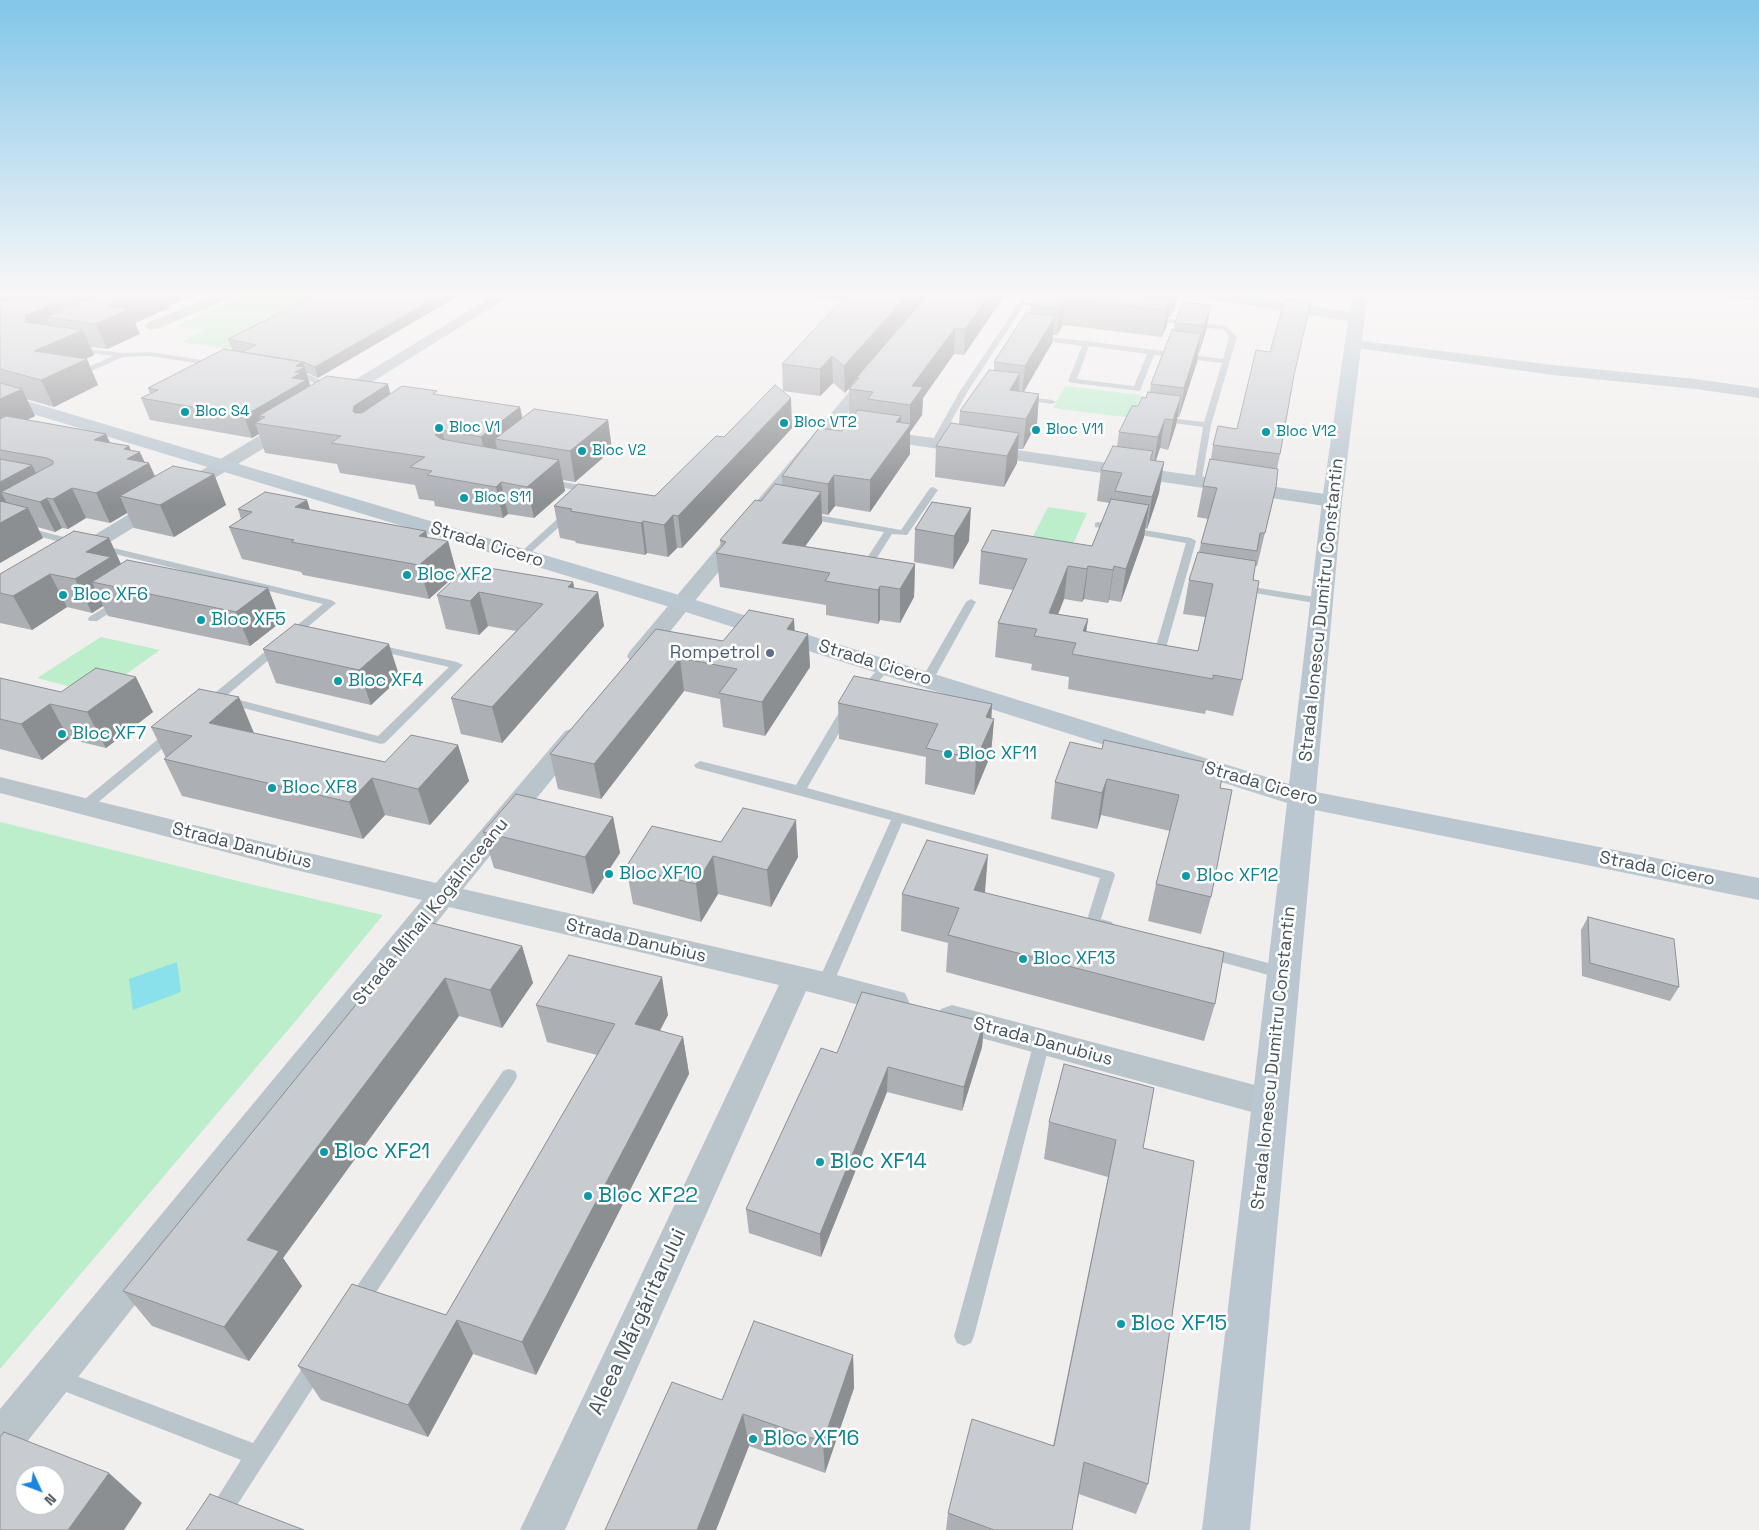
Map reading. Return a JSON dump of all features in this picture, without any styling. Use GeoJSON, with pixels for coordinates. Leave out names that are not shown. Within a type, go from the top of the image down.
{"type":"FeatureCollection","features":[{"type":"Feature","properties":{"kind":"street"},"geometry":{"type":"LineString","coordinates":[[320,407],[393,363]]}},
{"type":"Feature","properties":{"kind":"street"},"geometry":{"type":"LineString","coordinates":[[620,679],[681,603],[765,509],[827,428],[880,363]]}},
{"type":"Feature","properties":{"kind":"street","name":"Strada Ionescu Dumitru Constantin"},"geometry":{"type":"LineString","coordinates":[[1226,1530],[1321,601],[1332,501],[1351,363]]}},
{"type":"Feature","properties":{"kind":"street"},"geometry":{"type":"LineString","coordinates":[[1501,363],[1696,384],[1759,393]]}},
{"type":"Feature","properties":{"kind":"street","name":"Strada Cicero"},"geometry":{"type":"LineString","coordinates":[[0,398],[60,420],[223,465],[681,603],[1301,798],[1759,889]]}},
{"type":"Feature","properties":{"kind":"street"},"geometry":{"type":"LineString","coordinates":[[58,565],[304,417]]}},
{"type":"Feature","properties":{"kind":"street"},"geometry":{"type":"LineString","coordinates":[[827,428],[1332,501]]}},
{"type":"Feature","properties":{"kind":"street","name":"Strada Mihail Kogălniceanu"},"geometry":{"type":"LineString","coordinates":[[0,1442],[442,895],[589,717]]}},
{"type":"Feature","properties":{"kind":"street","name":"Strada Danubius"},"geometry":{"type":"LineString","coordinates":[[0,785],[442,895],[811,981],[1270,1103]]}},
{"type":"Feature","properties":{"kind":"street","name":"Aleea Mărgăritarului"},"geometry":{"type":"LineString","coordinates":[[542,1530],[811,981]]}},
{"type":"Feature","properties":{"kind":"lane"},"geometry":{"type":"LineString","coordinates":[[78,375],[104,363]]}},
{"type":"Feature","properties":{"kind":"lane"},"geometry":{"type":"LineString","coordinates":[[211,363],[228,366]]}},
{"type":"Feature","properties":{"kind":"lane"},"geometry":{"type":"LineString","coordinates":[[936,443],[964,391],[983,363]]}},
{"type":"Feature","properties":{"kind":"lane"},"geometry":{"type":"LineString","coordinates":[[1079,363],[1072,381],[1137,389],[1147,363]]}},
{"type":"Feature","properties":{"kind":"lane"},"geometry":{"type":"LineString","coordinates":[[1198,482],[1207,425],[1224,363]]}},
{"type":"Feature","properties":{"kind":"lane"},"geometry":{"type":"LineString","coordinates":[[287,374],[307,377],[344,393]]}},
{"type":"Feature","properties":{"kind":"lane"},"geometry":{"type":"LineString","coordinates":[[964,391],[974,392]]}},
{"type":"Feature","properties":{"kind":"lane"},"geometry":{"type":"LineString","coordinates":[[1013,397],[1052,402]]}},
{"type":"Feature","properties":{"kind":"lane"},"geometry":{"type":"LineString","coordinates":[[1154,418],[1207,425]]}},
{"type":"Feature","properties":{"kind":"lane"},"geometry":{"type":"LineString","coordinates":[[522,555],[590,496],[537,480]]}},
{"type":"Feature","properties":{"kind":"lane"},"geometry":{"type":"LineString","coordinates":[[797,514],[904,533],[933,490]]}},
{"type":"Feature","properties":{"kind":"lane"},"geometry":{"type":"LineString","coordinates":[[1098,525],[1191,541],[1186,579],[1157,664]]}},
{"type":"Feature","properties":{"kind":"lane"},"geometry":{"type":"LineString","coordinates":[[12,527],[331,603],[200,711]]}},
{"type":"Feature","properties":{"kind":"lane"},"geometry":{"type":"LineString","coordinates":[[863,571],[890,530]]}},
{"type":"Feature","properties":{"kind":"lane"},"geometry":{"type":"LineString","coordinates":[[157,576],[173,566]]}},
{"type":"Feature","properties":{"kind":"lane"},"geometry":{"type":"LineString","coordinates":[[1228,586],[1321,601]]}},
{"type":"Feature","properties":{"kind":"lane"},"geometry":{"type":"LineString","coordinates":[[93,619],[125,598]]}},
{"type":"Feature","properties":{"kind":"lane"},"geometry":{"type":"LineString","coordinates":[[927,680],[971,602]]}},
{"type":"Feature","properties":{"kind":"lane"},"geometry":{"type":"LineString","coordinates":[[298,630],[317,634]]}},
{"type":"Feature","properties":{"kind":"lane"},"geometry":{"type":"LineString","coordinates":[[216,698],[381,740],[457,665],[363,644]]}},
{"type":"Feature","properties":{"kind":"lane"},"geometry":{"type":"LineString","coordinates":[[798,790],[845,711],[886,667]]}},
{"type":"Feature","properties":{"kind":"lane"},"geometry":{"type":"LineString","coordinates":[[84,806],[185,724]]}},
{"type":"Feature","properties":{"kind":"lane"},"geometry":{"type":"LineString","coordinates":[[700,765],[1108,875],[1093,923],[1121,930]]}},
{"type":"Feature","properties":{"kind":"lane"},"geometry":{"type":"LineString","coordinates":[[811,981],[898,818]]}},
{"type":"Feature","properties":{"kind":"lane"},"geometry":{"type":"LineString","coordinates":[[1197,950],[1283,973]]}},
{"type":"Feature","properties":{"kind":"lane"},"geometry":{"type":"LineString","coordinates":[[964,1336],[1042,1042]]}},
{"type":"Feature","properties":{"kind":"lane"},"geometry":{"type":"LineString","coordinates":[[350,1315],[509,1076]]}},
{"type":"Feature","properties":{"kind":"lane"},"geometry":{"type":"LineString","coordinates":[[208,1530],[328,1348]]}},
{"type":"Feature","properties":{"kind":"lane"},"geometry":{"type":"LineString","coordinates":[[54,1377],[256,1455]]}},
{"type":"Feature","properties":{"kind":"green space"},"geometry":{"type":"Polygon","coordinates":[[[1065,386],[1141,395],[1132,418],[1053,408],[1065,386]]]}},
{"type":"Feature","properties":{"kind":"green space"},"geometry":{"type":"Polygon","coordinates":[[[1048,507],[1087,513],[1071,549],[1030,542],[1048,507]]]}},
{"type":"Feature","properties":{"kind":"green space"},"geometry":{"type":"Polygon","coordinates":[[[101,637],[160,650],[98,694],[37,678],[101,637]]]}},
{"type":"Feature","properties":{"kind":"green space"},"geometry":{"type":"Polygon","coordinates":[[[0,822],[383,915],[294,1023],[0,1369],[0,822]]]}},
{"type":"Feature","properties":{"kind":"water"},"geometry":{"type":"Polygon","coordinates":[[[177,962],[181,992],[133,1010],[129,979],[177,962]]]}},
{"type":"Feature","properties":{"kind":"building"},"geometry":{"type":"Polygon","coordinates":[[[0,363],[77,363],[41,380],[0,369],[0,363]]]}},
{"type":"Feature","properties":{"kind":"building"},"geometry":{"type":"Polygon","coordinates":[[[196,363],[301,363],[296,366],[305,367],[295,372],[301,373],[292,378],[306,380],[244,416],[141,398],[158,390],[148,388],[196,363]]]}},
{"type":"Feature","properties":{"kind":"building"},"geometry":{"type":"Polygon","coordinates":[[[306,363],[321,363],[315,367],[306,363]]]}},
{"type":"Feature","properties":{"kind":"building"},"geometry":{"type":"Polygon","coordinates":[[[783,363],[825,363],[820,369],[783,363]]]}},
{"type":"Feature","properties":{"kind":"building"},"geometry":{"type":"Polygon","coordinates":[[[869,363],[929,363],[912,386],[923,387],[910,405],[868,399],[873,392],[849,389],[859,378],[857,377],[869,363]]]}},
{"type":"Feature","properties":{"kind":"building"},"geometry":{"type":"Polygon","coordinates":[[[1005,363],[1027,363],[1025,366],[1005,363]]]}},
{"type":"Feature","properties":{"kind":"building"},"geometry":{"type":"Polygon","coordinates":[[[1159,363],[1192,363],[1184,388],[1151,384],[1159,363]]]}},
{"type":"Feature","properties":{"kind":"building"},"geometry":{"type":"Polygon","coordinates":[[[1253,363],[1297,363],[1280,454],[1213,445],[1218,426],[1237,429],[1253,363]]]}},
{"type":"Feature","properties":{"kind":"building"},"geometry":{"type":"Polygon","coordinates":[[[989,370],[1020,373],[1010,390],[1039,394],[1026,419],[960,411],[989,370]]]}},
{"type":"Feature","properties":{"kind":"building"},"geometry":{"type":"Polygon","coordinates":[[[327,376],[388,384],[354,406],[353,411],[355,413],[362,413],[402,386],[437,391],[433,394],[520,407],[481,437],[442,430],[435,435],[441,439],[559,460],[527,487],[501,482],[496,487],[427,475],[432,471],[410,467],[425,457],[331,443],[341,436],[255,423],[265,417],[259,416],[265,412],[327,376]]]}},
{"type":"Feature","properties":{"kind":"building"},"geometry":{"type":"Polygon","coordinates":[[[0,383],[22,389],[0,399],[0,383]]]}},
{"type":"Feature","properties":{"kind":"building"},"geometry":{"type":"Polygon","coordinates":[[[775,385],[791,398],[678,516],[673,515],[664,525],[570,511],[572,509],[554,506],[578,484],[655,496],[716,436],[724,437],[775,385]]]}},
{"type":"Feature","properties":{"kind":"building"},"geometry":{"type":"Polygon","coordinates":[[[1148,392],[1181,396],[1173,420],[1165,419],[1158,437],[1119,432],[1132,406],[1138,406],[1142,397],[1146,398],[1148,392]]]}},
{"type":"Feature","properties":{"kind":"building"},"geometry":{"type":"Polygon","coordinates":[[[534,409],[608,420],[570,451],[495,439],[534,409]]]}},
{"type":"Feature","properties":{"kind":"building"},"geometry":{"type":"Polygon","coordinates":[[[858,410],[901,416],[896,422],[911,424],[870,480],[834,475],[828,484],[782,476],[819,428],[842,431],[858,410]]]}},
{"type":"Feature","properties":{"kind":"building"},"geometry":{"type":"Polygon","coordinates":[[[6,416],[106,434],[94,440],[129,446],[124,449],[140,452],[127,459],[149,463],[96,493],[72,488],[53,499],[47,498],[40,502],[1,492],[53,464],[53,461],[47,458],[0,450],[0,419],[6,416]]]}},
{"type":"Feature","properties":{"kind":"building"},"geometry":{"type":"Polygon","coordinates":[[[951,423],[1019,433],[1007,456],[936,446],[951,423]]]}},
{"type":"Feature","properties":{"kind":"building"},"geometry":{"type":"Polygon","coordinates":[[[1113,446],[1153,451],[1150,460],[1164,462],[1152,497],[1115,491],[1122,473],[1101,470],[1113,446]]]}},
{"type":"Feature","properties":{"kind":"building"},"geometry":{"type":"Polygon","coordinates":[[[0,459],[32,465],[0,482],[0,459]]]}},
{"type":"Feature","properties":{"kind":"building"},"geometry":{"type":"Polygon","coordinates":[[[1210,459],[1278,469],[1276,487],[1265,533],[1260,533],[1257,551],[1201,543],[1217,488],[1203,486],[1210,459]]]}},
{"type":"Feature","properties":{"kind":"building"},"geometry":{"type":"Polygon","coordinates":[[[173,466],[214,474],[160,505],[120,496],[173,466]]]}},
{"type":"Feature","properties":{"kind":"building"},"geometry":{"type":"Polygon","coordinates":[[[775,484],[821,492],[782,543],[915,564],[900,589],[880,586],[878,590],[825,581],[830,573],[716,553],[726,542],[720,540],[755,500],[761,501],[775,484]]]}},
{"type":"Feature","properties":{"kind":"building"},"geometry":{"type":"Polygon","coordinates":[[[265,492],[307,500],[295,507],[426,531],[419,536],[448,541],[419,565],[291,542],[294,540],[229,527],[252,512],[238,509],[265,492]]]}},
{"type":"Feature","properties":{"kind":"building"},"geometry":{"type":"Polygon","coordinates":[[[1111,499],[1149,505],[1126,569],[1114,566],[1113,570],[1088,566],[1087,569],[1068,566],[1049,613],[1088,619],[1083,631],[1198,651],[1213,584],[1189,580],[1198,552],[1256,561],[1253,580],[1259,581],[1242,680],[1213,675],[1213,679],[1072,654],[1076,643],[1034,636],[1037,629],[998,623],[1027,559],[981,551],[992,530],[1092,546],[1111,499]]]}},
{"type":"Feature","properties":{"kind":"building"},"geometry":{"type":"Polygon","coordinates":[[[0,501],[28,508],[0,523],[0,501]]]}},
{"type":"Feature","properties":{"kind":"building"},"geometry":{"type":"Polygon","coordinates":[[[932,502],[971,508],[954,536],[915,529],[932,502]]]}},
{"type":"Feature","properties":{"kind":"building"},"geometry":{"type":"Polygon","coordinates":[[[74,531],[109,538],[86,552],[111,557],[75,579],[50,574],[13,596],[0,593],[0,574],[74,531]]]}},
{"type":"Feature","properties":{"kind":"building"},"geometry":{"type":"Polygon","coordinates":[[[127,560],[268,588],[236,612],[92,582],[127,560]]]}},
{"type":"Feature","properties":{"kind":"building"},"geometry":{"type":"Polygon","coordinates":[[[489,568],[573,582],[568,587],[598,592],[492,707],[451,698],[543,604],[479,592],[470,601],[437,595],[465,569],[484,572],[489,568]]]}},
{"type":"Feature","properties":{"kind":"building"},"geometry":{"type":"Polygon","coordinates":[[[749,610],[794,619],[787,629],[808,634],[762,702],[719,693],[737,669],[680,658],[594,764],[550,754],[656,629],[723,641],[749,610]]]}},
{"type":"Feature","properties":{"kind":"building"},"geometry":{"type":"Polygon","coordinates":[[[295,624],[389,644],[359,670],[263,649],[295,624]]]}},
{"type":"Feature","properties":{"kind":"building"},"geometry":{"type":"Polygon","coordinates":[[[96,668],[136,677],[87,712],[50,704],[21,724],[0,719],[0,678],[61,692],[96,668]]]}},
{"type":"Feature","properties":{"kind":"building"},"geometry":{"type":"Polygon","coordinates":[[[854,676],[992,704],[986,717],[994,719],[976,759],[926,748],[938,724],[838,703],[854,676]]]}},
{"type":"Feature","properties":{"kind":"building"},"geometry":{"type":"Polygon","coordinates":[[[199,689],[239,697],[209,723],[385,762],[411,735],[458,745],[418,789],[372,778],[349,802],[164,759],[192,736],[151,727],[199,689]]]}},
{"type":"Feature","properties":{"kind":"building"},"geometry":{"type":"Polygon","coordinates":[[[1104,740],[1204,762],[1202,769],[1223,773],[1220,788],[1232,790],[1211,897],[1156,884],[1179,795],[1107,779],[1102,793],[1055,782],[1070,742],[1102,749],[1104,740]]]}},
{"type":"Feature","properties":{"kind":"building"},"geometry":{"type":"Polygon","coordinates":[[[516,794],[613,817],[585,857],[483,832],[516,794]]]}},
{"type":"Feature","properties":{"kind":"building"},"geometry":{"type":"Polygon","coordinates":[[[743,808],[796,820],[767,870],[713,856],[696,884],[626,867],[652,826],[721,842],[743,808]]]}},
{"type":"Feature","properties":{"kind":"building"},"geometry":{"type":"Polygon","coordinates":[[[927,840],[988,855],[974,890],[1224,952],[1215,1004],[948,935],[959,908],[902,894],[927,840]]]}},
{"type":"Feature","properties":{"kind":"building"},"geometry":{"type":"Polygon","coordinates":[[[1588,917],[1674,939],[1679,987],[1590,963],[1588,917]]]}},
{"type":"Feature","properties":{"kind":"building"},"geometry":{"type":"Polygon","coordinates":[[[424,921],[522,946],[490,990],[445,978],[247,1240],[279,1251],[224,1327],[123,1291],[424,921]]]}},
{"type":"Feature","properties":{"kind":"building"},"geometry":{"type":"Polygon","coordinates":[[[569,955],[662,977],[635,1024],[683,1037],[522,1342],[457,1320],[408,1405],[298,1366],[352,1284],[446,1315],[615,1024],[536,1005],[569,955]]]}},
{"type":"Feature","properties":{"kind":"building"},"geometry":{"type":"Polygon","coordinates":[[[862,992],[984,1022],[964,1087],[888,1067],[820,1234],[746,1209],[821,1048],[837,1053],[862,992]]]}},
{"type":"Feature","properties":{"kind":"building","name":"Bloc XF15"},"geometry":{"type":"Polygon","coordinates":[[[1064,1064],[1154,1088],[1143,1148],[1194,1161],[1148,1484],[1084,1462],[1072,1530],[994,1530],[948,1513],[972,1419],[1054,1446],[1116,1140],[1049,1122],[1064,1064]]]}},
{"type":"Feature","properties":{"kind":"building"},"geometry":{"type":"Polygon","coordinates":[[[754,1321],[853,1355],[823,1442],[743,1414],[697,1530],[605,1530],[672,1382],[722,1400],[754,1321]]]}},
{"type":"Feature","properties":{"kind":"building"},"geometry":{"type":"Polygon","coordinates":[[[4,1432],[109,1473],[68,1530],[0,1530],[0,1437],[4,1432]]]}},
{"type":"Feature","properties":{"kind":"building"},"geometry":{"type":"Polygon","coordinates":[[[210,1494],[304,1530],[186,1530],[210,1494]]]}},
{"type":"Feature","properties":{"kind":"place","name":"Bloc S4"},"geometry":{"type":"Point","coordinates":[185,412]}},
{"type":"Feature","properties":{"kind":"place","name":"Bloc VT2"},"geometry":{"type":"Point","coordinates":[784,423]}},
{"type":"Feature","properties":{"kind":"place","name":"Bloc V1"},"geometry":{"type":"Point","coordinates":[439,428]}},
{"type":"Feature","properties":{"kind":"place","name":"Bloc V11"},"geometry":{"type":"Point","coordinates":[1036,430]}},
{"type":"Feature","properties":{"kind":"place","name":"Bloc V12"},"geometry":{"type":"Point","coordinates":[1266,432]}},
{"type":"Feature","properties":{"kind":"place","name":"Bloc V2"},"geometry":{"type":"Point","coordinates":[582,451]}},
{"type":"Feature","properties":{"kind":"place","name":"Bloc S11"},"geometry":{"type":"Point","coordinates":[464,498]}},
{"type":"Feature","properties":{"kind":"place","name":"Bloc XF2"},"geometry":{"type":"Point","coordinates":[407,575]}},
{"type":"Feature","properties":{"kind":"place","name":"Bloc XF6"},"geometry":{"type":"Point","coordinates":[63,595]}},
{"type":"Feature","properties":{"kind":"place","name":"Bloc XF5"},"geometry":{"type":"Point","coordinates":[201,620]}},
{"type":"Feature","properties":{"kind":"place","name":"Rompetrol"},"geometry":{"type":"Point","coordinates":[770,653]}},
{"type":"Feature","properties":{"kind":"place","name":"Bloc XF4"},"geometry":{"type":"Point","coordinates":[338,681]}},
{"type":"Feature","properties":{"kind":"place","name":"Bloc XF7"},"geometry":{"type":"Point","coordinates":[62,734]}},
{"type":"Feature","properties":{"kind":"place","name":"Bloc XF11"},"geometry":{"type":"Point","coordinates":[948,754]}},
{"type":"Feature","properties":{"kind":"place","name":"Bloc XF8"},"geometry":{"type":"Point","coordinates":[272,788]}},
{"type":"Feature","properties":{"kind":"place","name":"Bloc XF10"},"geometry":{"type":"Point","coordinates":[609,874]}},
{"type":"Feature","properties":{"kind":"place","name":"Bloc XF12"},"geometry":{"type":"Point","coordinates":[1186,876]}},
{"type":"Feature","properties":{"kind":"place","name":"Bloc XF13"},"geometry":{"type":"Point","coordinates":[1023,959]}},
{"type":"Feature","properties":{"kind":"place","name":"Bloc XF21"},"geometry":{"type":"Point","coordinates":[324,1152]}},
{"type":"Feature","properties":{"kind":"place","name":"Bloc XF14"},"geometry":{"type":"Point","coordinates":[820,1162]}},
{"type":"Feature","properties":{"kind":"place","name":"Bloc XF22"},"geometry":{"type":"Point","coordinates":[588,1196]}},
{"type":"Feature","properties":{"kind":"place","name":"Bloc XF15"},"geometry":{"type":"Point","coordinates":[1121,1324]}},
{"type":"Feature","properties":{"kind":"place","name":"Bloc XF16"},"geometry":{"type":"Point","coordinates":[753,1439]}}]}
